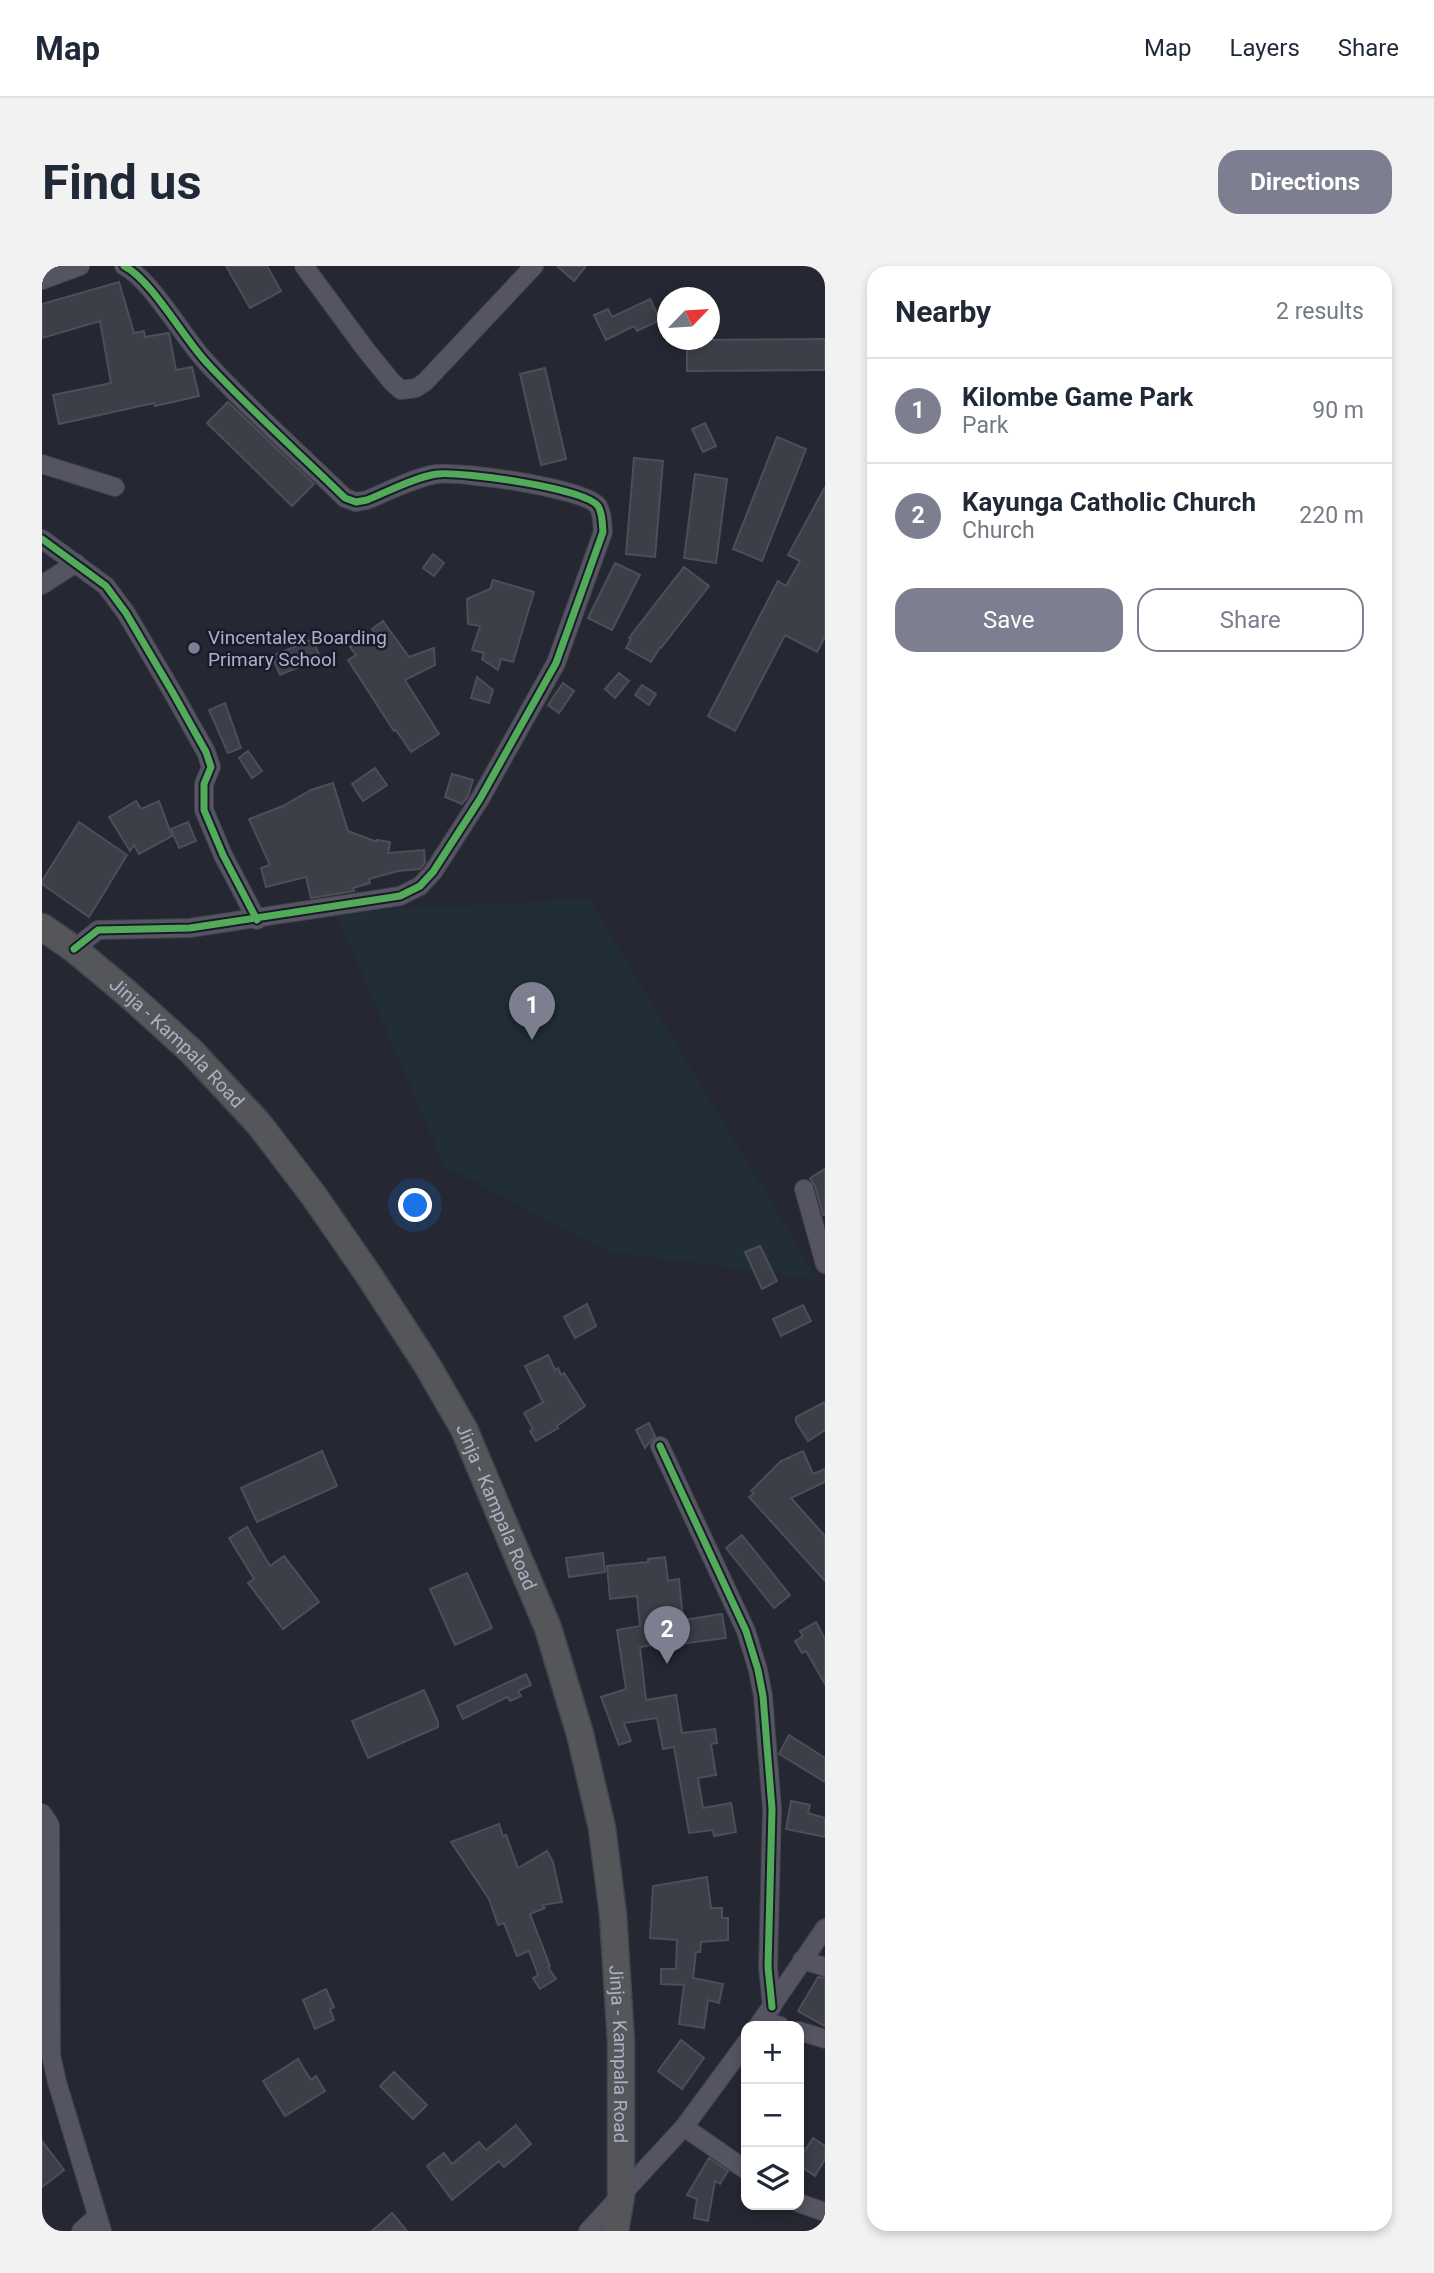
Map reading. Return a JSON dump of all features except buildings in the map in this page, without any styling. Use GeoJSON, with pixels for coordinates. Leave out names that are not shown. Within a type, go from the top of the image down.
{"type":"FeatureCollection","features":[{"type":"Feature","properties":{"kind":"highway","name":"Jinja - Kampala Road"},"geometry":{"type":"LineString","coordinates":[[42,928],[128,994],[191,1051],[259,1124],[314,1196],[368,1274],[427,1365],[464,1429],[548,1628],[580,1734],[602,1828],[613,1914],[621,2042],[621,2196],[615,2231]]}},
{"type":"Feature","properties":{"kind":"street"},"geometry":{"type":"LineString","coordinates":[[42,280],[80,266]]}},
{"type":"Feature","properties":{"kind":"street"},"geometry":{"type":"LineString","coordinates":[[74,950],[98,930],[190,928],[257,920],[400,896],[420,886],[433,872],[480,799],[556,663],[603,532],[597,505],[584,497],[522,481],[440,473],[366,500],[356,502],[345,498],[205,362],[154,296],[132,270],[124,266]]}},
{"type":"Feature","properties":{"kind":"street"},"geometry":{"type":"LineString","coordinates":[[304,266],[366,350],[392,383],[401,390],[416,388],[425,382],[534,266]]}},
{"type":"Feature","properties":{"kind":"street"},"geometry":{"type":"LineString","coordinates":[[42,464],[115,486]]}},
{"type":"Feature","properties":{"kind":"street"},"geometry":{"type":"LineString","coordinates":[[42,539],[106,586],[126,613],[206,752],[211,767],[204,784],[204,810],[223,855],[257,920]]}},
{"type":"Feature","properties":{"kind":"street"},"geometry":{"type":"LineString","coordinates":[[42,585],[76,563]]}},
{"type":"Feature","properties":{"kind":"street"},"geometry":{"type":"LineString","coordinates":[[804,1189],[825,1264]]}},
{"type":"Feature","properties":{"kind":"street"},"geometry":{"type":"LineString","coordinates":[[660,1446],[746,1631],[763,1696],[772,1809],[764,2018]]}},
{"type":"Feature","properties":{"kind":"street"},"geometry":{"type":"LineString","coordinates":[[42,1813],[50,1825],[47,2059],[57,2081],[99,2224],[81,2231]]}},
{"type":"Feature","properties":{"kind":"street"},"geometry":{"type":"LineString","coordinates":[[764,2018],[825,1928]]}},
{"type":"Feature","properties":{"kind":"street"},"geometry":{"type":"LineString","coordinates":[[802,1960],[825,1967]]}},
{"type":"Feature","properties":{"kind":"street"},"geometry":{"type":"LineString","coordinates":[[804,2033],[825,2039]]}},
{"type":"Feature","properties":{"kind":"street"},"geometry":{"type":"LineString","coordinates":[[588,2231],[684,2127],[741,2050]]}},
{"type":"Feature","properties":{"kind":"street"},"geometry":{"type":"LineString","coordinates":[[684,2127],[741,2167]]}},
{"type":"Feature","properties":{"kind":"street"},"geometry":{"type":"LineString","coordinates":[[804,2205],[825,2212]]}},
{"type":"Feature","properties":{"kind":"shaded area"},"geometry":{"type":"Polygon","coordinates":[[[589,899],[818,1279],[612,1252],[445,1167],[336,913],[589,899]]]}},
{"type":"Feature","properties":{"kind":"cycle path"},"geometry":{"type":"LineString","coordinates":[[74,949],[98,930],[190,928],[400,896],[420,886],[433,872],[480,799],[556,663],[603,532],[600,509],[588,499],[547,487],[495,478],[437,474],[410,481],[367,500],[356,502],[345,498],[223,380],[145,283],[124,266]]}},
{"type":"Feature","properties":{"kind":"cycle path"},"geometry":{"type":"LineString","coordinates":[[42,539],[106,586],[126,613],[173,693],[206,752],[211,767],[204,784],[204,810],[223,855],[257,920]]}},
{"type":"Feature","properties":{"kind":"cycle path"},"geometry":{"type":"LineString","coordinates":[[660,1446],[746,1631],[758,1670],[763,1696],[772,1809],[768,1967],[772,2007]]}},
{"type":"Feature","properties":{"kind":"place","name":"Vincentalex Boarding Primary School"},"geometry":{"type":"Point","coordinates":[194,648]}},
{"type":"Feature","properties":{"kind":"place","name":"Kilombe Game Park"},"geometry":{"type":"Point","coordinates":[532,1040]}},
{"type":"Feature","properties":{"kind":"place","name":"Kayunga Catholic Church"},"geometry":{"type":"Point","coordinates":[667,1664]}}]}
